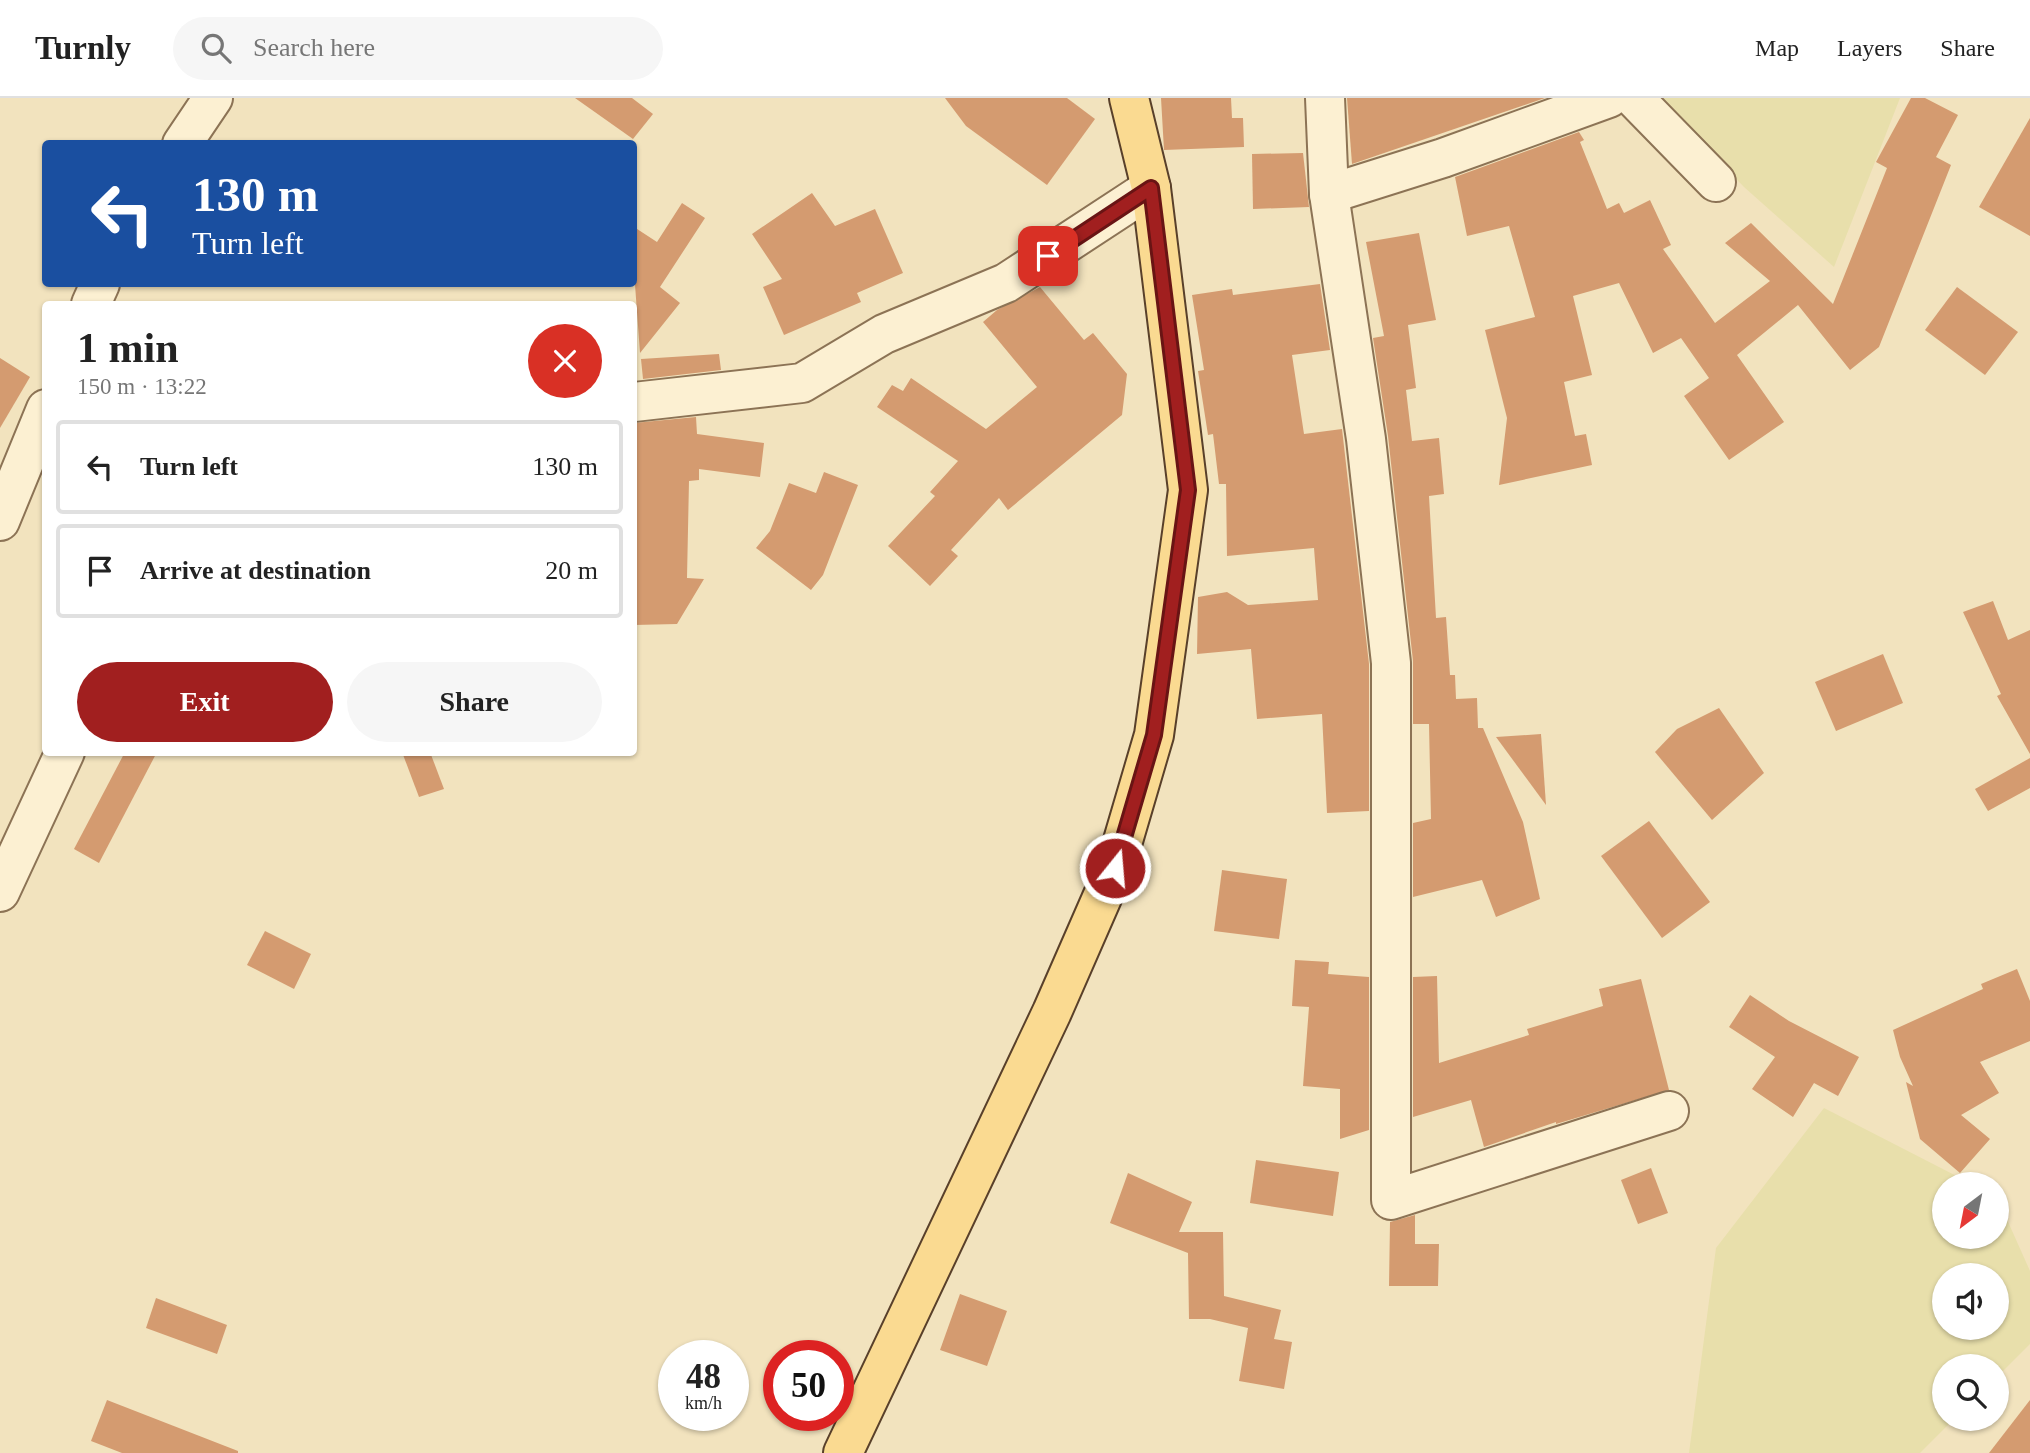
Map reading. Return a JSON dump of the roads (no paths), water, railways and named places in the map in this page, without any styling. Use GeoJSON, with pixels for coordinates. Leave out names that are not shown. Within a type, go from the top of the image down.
{"type":"FeatureCollection","features":[{"type":"Feature","properties":{"kind":"main road"},"geometry":{"type":"LineString","coordinates":[[843,1453],[1052,1012],[1115,868],[1154,735],[1188,490],[1151,188],[1129,98]]}},
{"type":"Feature","properties":{"kind":"street"},"geometry":{"type":"LineString","coordinates":[[184,140],[213,98]]}},
{"type":"Feature","properties":{"kind":"street"},"geometry":{"type":"LineString","coordinates":[[1325,98],[1328,194],[1366,439],[1391,663],[1391,1200],[1669,1111]]}},
{"type":"Feature","properties":{"kind":"street"},"geometry":{"type":"LineString","coordinates":[[1328,194],[1443,158],[1609,98]]}},
{"type":"Feature","properties":{"kind":"street"},"geometry":{"type":"LineString","coordinates":[[1634,98],[1716,183]]}},
{"type":"Feature","properties":{"kind":"street"},"geometry":{"type":"LineString","coordinates":[[637,402],[802,383],[884,334],[1006,284],[1151,188]]}},
{"type":"Feature","properties":{"kind":"street"},"geometry":{"type":"LineString","coordinates":[[1,518],[42,419]]}},
{"type":"Feature","properties":{"kind":"street"},"geometry":{"type":"LineString","coordinates":[[0,892],[63,756]]}}]}
